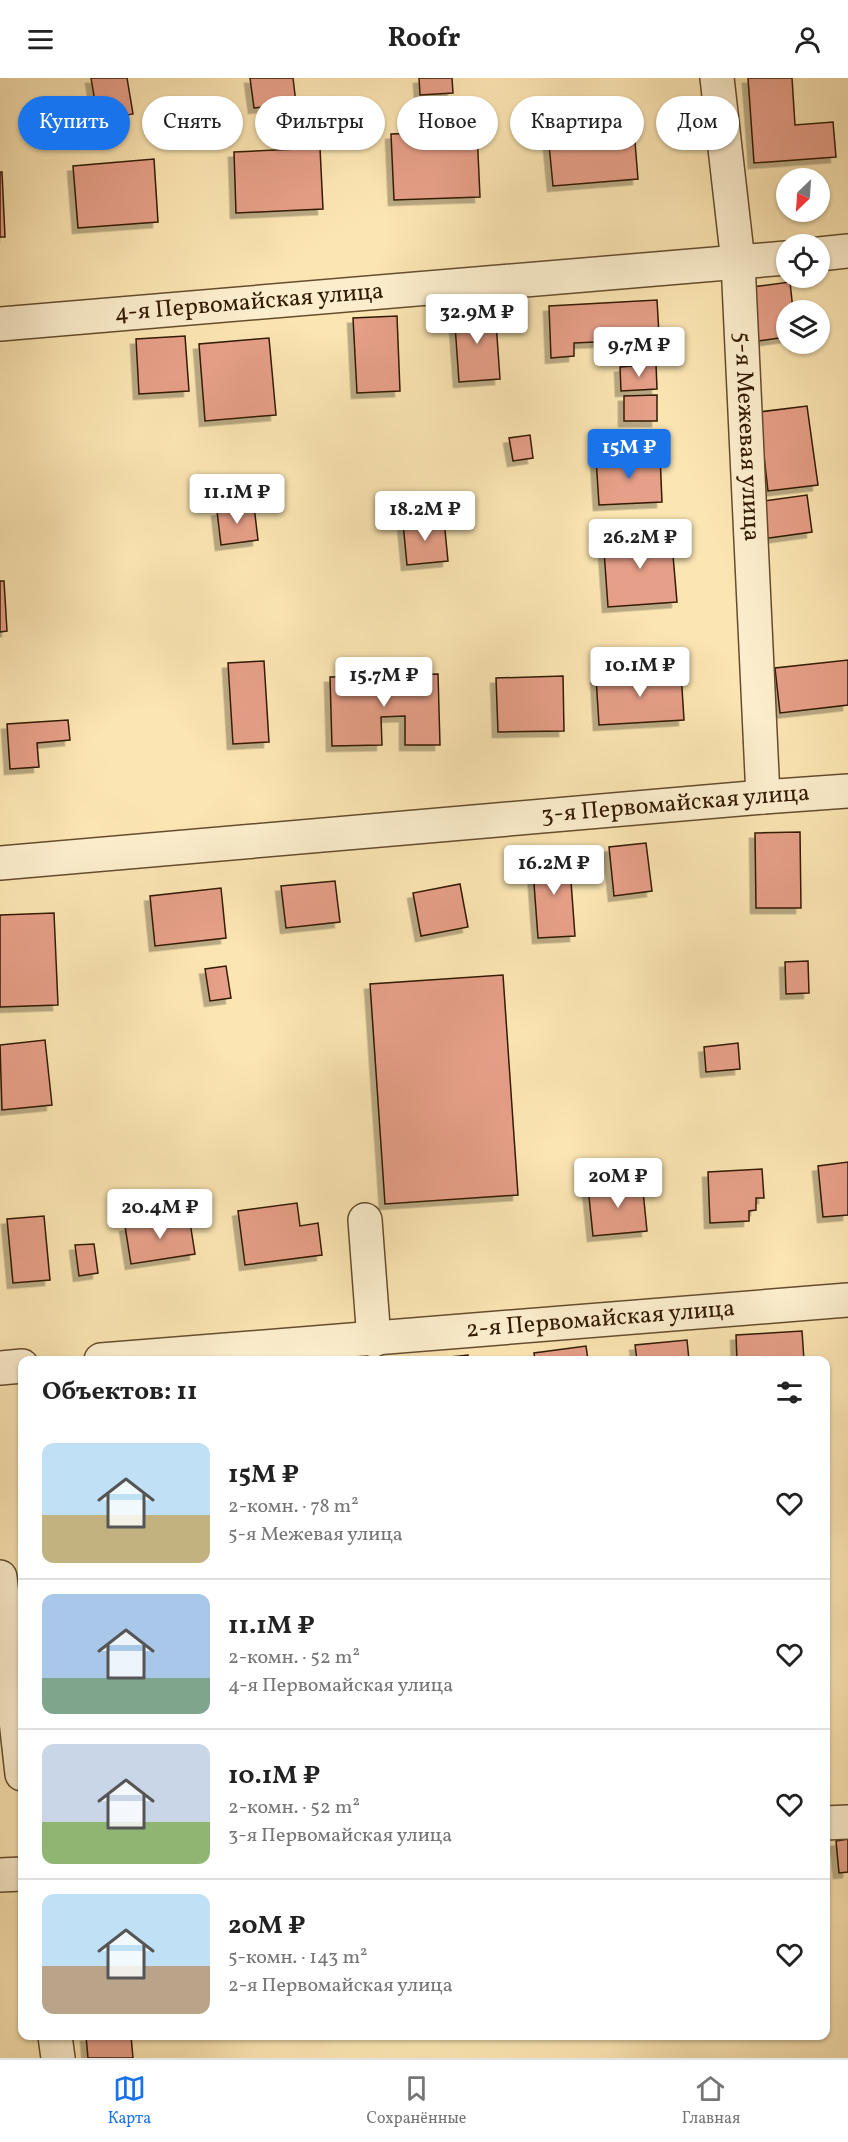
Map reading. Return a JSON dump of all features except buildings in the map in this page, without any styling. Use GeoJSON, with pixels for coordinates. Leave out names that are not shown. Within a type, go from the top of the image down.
{"type":"FeatureCollection","features":[{"type":"Feature","properties":{"kind":"street","name":"5-я Межевая улица"},"geometry":{"type":"LineString","coordinates":[[717,78],[738,262],[763,797]]}},
{"type":"Feature","properties":{"kind":"street"},"geometry":{"type":"LineString","coordinates":[[830,253],[848,251]]}},
{"type":"Feature","properties":{"kind":"street","name":"4-я Первомайская улица"},"geometry":{"type":"LineString","coordinates":[[0,324],[776,259]]}},
{"type":"Feature","properties":{"kind":"street","name":"3-я Первомайская улица"},"geometry":{"type":"LineString","coordinates":[[0,863],[848,791]]}},
{"type":"Feature","properties":{"kind":"street"},"geometry":{"type":"LineString","coordinates":[[365,1220],[374,1340]]}},
{"type":"Feature","properties":{"kind":"street","name":"2-я Первомайская улица"},"geometry":{"type":"LineString","coordinates":[[156,1356],[848,1300]]}},
{"type":"Feature","properties":{"kind":"street"},"geometry":{"type":"LineString","coordinates":[[0,1368],[18,1366]]}},
{"type":"Feature","properties":{"kind":"street"},"geometry":{"type":"LineString","coordinates":[[0,1577],[18,1738]]}},
{"type":"Feature","properties":{"kind":"street"},"geometry":{"type":"LineString","coordinates":[[830,1823],[848,1822]]}},
{"type":"Feature","properties":{"kind":"street"},"geometry":{"type":"LineString","coordinates":[[0,1875],[18,1874]]}},
{"type":"Feature","properties":{"kind":"street"},"geometry":{"type":"LineString","coordinates":[[56,2040],[58,2058]]}}]}
